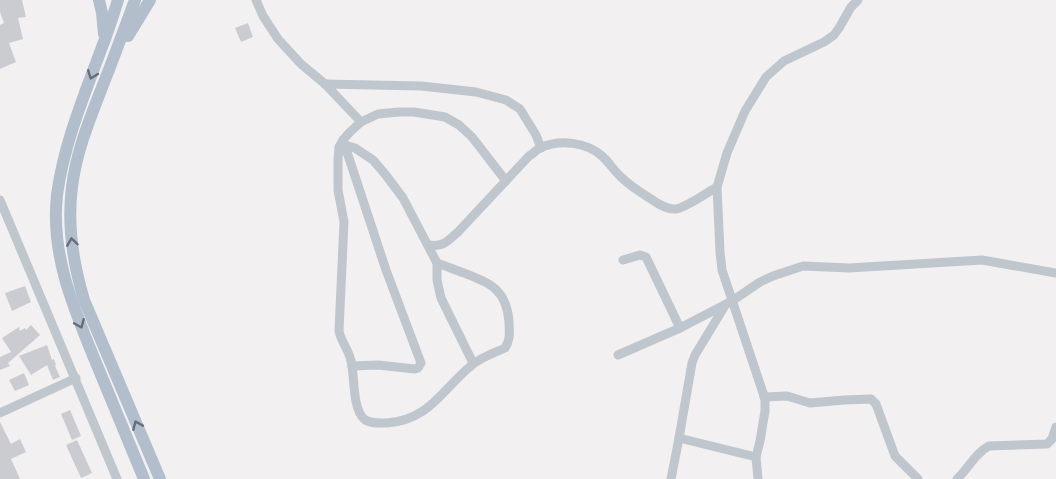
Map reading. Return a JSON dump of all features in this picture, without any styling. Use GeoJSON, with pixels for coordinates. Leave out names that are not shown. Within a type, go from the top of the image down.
{"type":"FeatureCollection","features":[{"type":"Feature","properties":{"kind":"main road"},"geometry":{"type":"LineString","coordinates":[[99,0],[104,29],[103,46]]}},
{"type":"Feature","properties":{"kind":"main road"},"geometry":{"type":"LineString","coordinates":[[118,0],[80,106],[63,164],[57,196],[58,242],[63,277],[75,312],[144,479]]}},
{"type":"Feature","properties":{"kind":"main road"},"geometry":{"type":"LineString","coordinates":[[135,0],[79,153],[72,184],[70,230],[84,300],[160,479]]}},
{"type":"Feature","properties":{"kind":"main road"},"geometry":{"type":"LineString","coordinates":[[117,49],[127,38],[150,0]]}},
{"type":"Feature","properties":{"kind":"street"},"geometry":{"type":"LineString","coordinates":[[256,0],[262,16],[278,39],[361,122]]}},
{"type":"Feature","properties":{"kind":"street"},"geometry":{"type":"LineString","coordinates":[[758,479],[756,457],[765,411],[764,397],[729,302],[720,252],[717,187],[727,153],[745,111],[766,77],[784,61],[834,35],[858,0]]}},
{"type":"Feature","properties":{"kind":"street"},"geometry":{"type":"LineString","coordinates":[[325,84],[421,86],[476,92],[507,100],[520,109],[541,148]]}},
{"type":"Feature","properties":{"kind":"street"},"geometry":{"type":"LineString","coordinates":[[437,263],[485,281],[495,288],[508,314],[510,338],[508,343],[505,348],[473,363],[424,411],[396,422],[368,421],[361,413],[350,355],[339,331],[344,222],[338,190],[339,147],[361,122],[378,114],[414,112],[445,117],[459,125],[472,137],[506,181]]}},
{"type":"Feature","properties":{"kind":"street"},"geometry":{"type":"LineString","coordinates":[[344,142],[373,160],[403,198],[437,263],[437,280],[441,298],[473,363]]}},
{"type":"Feature","properties":{"kind":"street"},"geometry":{"type":"LineString","coordinates":[[344,142],[383,261],[421,363],[415,369],[378,365],[352,366]]}},
{"type":"Feature","properties":{"kind":"street"},"geometry":{"type":"LineString","coordinates":[[428,245],[439,246],[447,242],[529,156],[541,148],[554,144],[566,142],[591,149],[602,156],[630,185],[670,208],[684,207],[717,187]]}},
{"type":"Feature","properties":{"kind":"street"},"geometry":{"type":"LineString","coordinates":[[0,200],[117,479]]}},
{"type":"Feature","properties":{"kind":"street"},"geometry":{"type":"LineString","coordinates":[[623,260],[640,255],[646,257],[680,328]]}},
{"type":"Feature","properties":{"kind":"street"},"geometry":{"type":"LineString","coordinates":[[618,356],[680,328],[729,302],[760,282],[803,266],[849,268],[982,260],[1056,273]]}},
{"type":"Feature","properties":{"kind":"street"},"geometry":{"type":"LineString","coordinates":[[671,479],[692,363],[729,302]]}},
{"type":"Feature","properties":{"kind":"street"},"geometry":{"type":"LineString","coordinates":[[0,413],[76,378]]}},
{"type":"Feature","properties":{"kind":"street"},"geometry":{"type":"LineString","coordinates":[[764,397],[787,396],[810,403],[871,399],[876,404],[895,456],[918,479]]}},
{"type":"Feature","properties":{"kind":"street"},"geometry":{"type":"LineString","coordinates":[[957,479],[983,449],[989,446],[1047,444],[1052,439],[1056,427]]}},
{"type":"Feature","properties":{"kind":"street"},"geometry":{"type":"LineString","coordinates":[[680,438],[756,457]]}},
{"type":"Feature","properties":{"kind":"street"},"geometry":{"type":"LineString","coordinates":[[966,471],[973,479]]}},
{"type":"Feature","properties":{"kind":"building"},"geometry":{"type":"Polygon","coordinates":[[[0,0],[22,0],[26,17],[18,18],[23,39],[9,43],[16,62],[0,69],[0,25],[4,23],[0,12],[0,0]]]}},
{"type":"Feature","properties":{"kind":"building"},"geometry":{"type":"Polygon","coordinates":[[[248,23],[253,37],[241,42],[235,28],[248,23]]]}},
{"type":"Feature","properties":{"kind":"building"},"geometry":{"type":"Polygon","coordinates":[[[25,286],[31,302],[12,311],[5,293],[25,286]]]}},
{"type":"Feature","properties":{"kind":"building"},"geometry":{"type":"Polygon","coordinates":[[[31,325],[40,335],[8,363],[10,366],[0,370],[0,357],[11,352],[2,338],[19,327],[20,331],[25,328],[26,330],[31,325]]]}},
{"type":"Feature","properties":{"kind":"building"},"geometry":{"type":"Polygon","coordinates":[[[47,345],[60,377],[53,380],[47,365],[31,375],[19,356],[47,345]]]}},
{"type":"Feature","properties":{"kind":"building"},"geometry":{"type":"Polygon","coordinates":[[[24,373],[29,385],[15,391],[9,380],[24,373]]]}},
{"type":"Feature","properties":{"kind":"building"},"geometry":{"type":"Polygon","coordinates":[[[70,410],[81,436],[72,440],[61,414],[70,410]]]}},
{"type":"Feature","properties":{"kind":"building"},"geometry":{"type":"Polygon","coordinates":[[[0,422],[11,444],[20,439],[26,452],[11,459],[20,479],[0,479],[0,422]]]}},
{"type":"Feature","properties":{"kind":"building"},"geometry":{"type":"Polygon","coordinates":[[[77,440],[92,473],[81,478],[66,445],[77,440]]]}}]}
